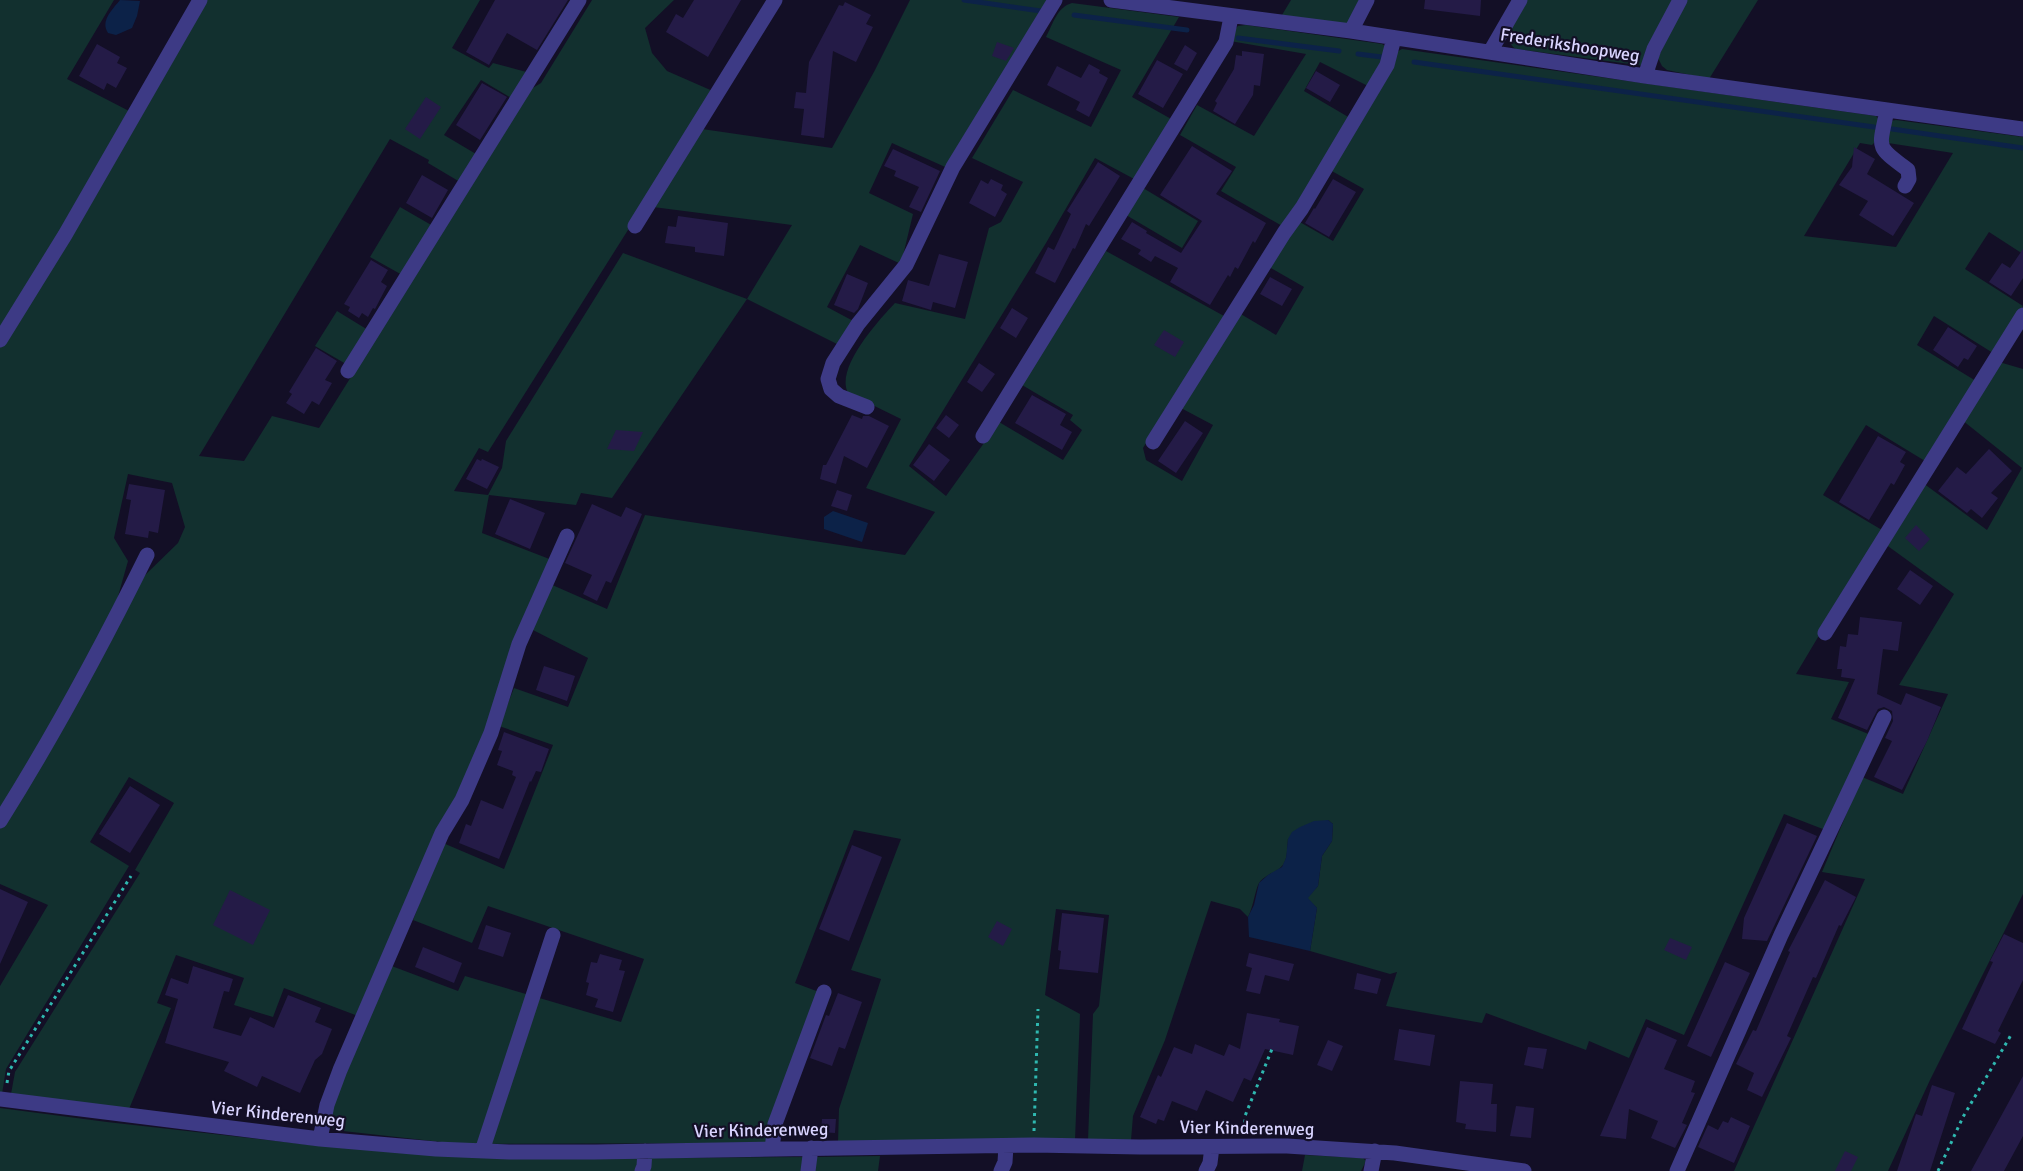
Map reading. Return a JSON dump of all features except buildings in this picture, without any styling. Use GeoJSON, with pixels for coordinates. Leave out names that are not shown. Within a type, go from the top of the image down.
{"type":"FeatureCollection","features":[{"type":"Feature","properties":{"kind":"street"},"geometry":{"type":"LineString","coordinates":[[0,340],[65,235],[200,0]]}},
{"type":"Feature","properties":{"kind":"street"},"geometry":{"type":"LineString","coordinates":[[348,371],[579,0]]}},
{"type":"Feature","properties":{"kind":"street"},"geometry":{"type":"LineString","coordinates":[[634,226],[776,0]]}},
{"type":"Feature","properties":{"kind":"street"},"geometry":{"type":"LineString","coordinates":[[867,407],[839,396],[831,389],[828,380],[833,363],[858,324],[906,265],[953,167],[1055,0]]}},
{"type":"Feature","properties":{"kind":"street","name":"Frederikshoopweg"},"geometry":{"type":"LineString","coordinates":[[1111,0],[1208,7],[1231,17],[1351,31],[1645,76],[2023,129]]}},
{"type":"Feature","properties":{"kind":"street"},"geometry":{"type":"LineString","coordinates":[[1351,31],[1367,0]]}},
{"type":"Feature","properties":{"kind":"street"},"geometry":{"type":"LineString","coordinates":[[1490,52],[1520,0]]}},
{"type":"Feature","properties":{"kind":"street"},"geometry":{"type":"LineString","coordinates":[[1645,76],[1654,49],[1680,0]]}},
{"type":"Feature","properties":{"kind":"street"},"geometry":{"type":"LineString","coordinates":[[983,436],[1226,42],[1231,17]]}},
{"type":"Feature","properties":{"kind":"street"},"geometry":{"type":"LineString","coordinates":[[1153,442],[1302,208],[1387,65],[1394,38]]}},
{"type":"Feature","properties":{"kind":"street"},"geometry":{"type":"LineString","coordinates":[[1887,110],[1880,142],[1882,148],[1908,170],[1909,179],[1905,186]]}},
{"type":"Feature","properties":{"kind":"street"},"geometry":{"type":"LineString","coordinates":[[1825,633],[2023,315]]}},
{"type":"Feature","properties":{"kind":"street"},"geometry":{"type":"LineString","coordinates":[[320,1139],[327,1105],[340,1070],[442,833],[462,800],[491,734],[519,644],[567,536]]}},
{"type":"Feature","properties":{"kind":"street"},"geometry":{"type":"LineString","coordinates":[[0,821],[37,763],[104,643],[147,555]]}},
{"type":"Feature","properties":{"kind":"street"},"geometry":{"type":"LineString","coordinates":[[1677,1171],[1781,935],[1884,717]]}},
{"type":"Feature","properties":{"kind":"street"},"geometry":{"type":"LineString","coordinates":[[482,1151],[553,935]]}},
{"type":"Feature","properties":{"kind":"street"},"geometry":{"type":"LineString","coordinates":[[772,1149],[775,1124],[824,992]]}},
{"type":"Feature","properties":{"kind":"street","name":"Vier Kinderenweg"},"geometry":{"type":"LineString","coordinates":[[2,1100],[320,1139],[436,1149],[645,1151],[1034,1144],[1287,1146],[1375,1151],[1524,1171]]}},
{"type":"Feature","properties":{"kind":"street"},"geometry":{"type":"LineString","coordinates":[[1001,1171],[1005,1161],[1006,1146]]}},
{"type":"Feature","properties":{"kind":"street"},"geometry":{"type":"LineString","coordinates":[[1206,1171],[1210,1163],[1212,1147]]}},
{"type":"Feature","properties":{"kind":"street"},"geometry":{"type":"LineString","coordinates":[[808,1171],[811,1148]]}},
{"type":"Feature","properties":{"kind":"street"},"geometry":{"type":"LineString","coordinates":[[642,1171],[645,1151]]}},
{"type":"Feature","properties":{"kind":"street"},"geometry":{"type":"LineString","coordinates":[[1371,1171],[1375,1151]]}},
{"type":"Feature","properties":{"kind":"path"},"geometry":{"type":"LineString","coordinates":[[2,1100],[9,1071],[131,876]]}},
{"type":"Feature","properties":{"kind":"path"},"geometry":{"type":"LineString","coordinates":[[1034,1144],[1038,1009]]}},
{"type":"Feature","properties":{"kind":"path"},"geometry":{"type":"LineString","coordinates":[[1938,1171],[1963,1117],[2011,1035]]}},
{"type":"Feature","properties":{"kind":"path"},"geometry":{"type":"LineString","coordinates":[[1245,1147],[1245,1116],[1272,1049]]}},
{"type":"Feature","properties":{"kind":"green space"},"geometry":{"type":"Polygon","coordinates":[[[0,0],[114,0],[67,79],[131,112],[0,335],[0,0]]]}},
{"type":"Feature","properties":{"kind":"green space"},"geometry":{"type":"Polygon","coordinates":[[[205,0],[480,0],[452,48],[489,68],[493,63],[530,73],[513,99],[481,80],[444,135],[476,154],[460,182],[428,163],[429,160],[390,139],[199,456],[244,461],[272,416],[319,428],[531,89],[541,83],[592,0],[674,0],[645,28],[652,53],[667,71],[715,92],[488,452],[479,448],[454,491],[488,495],[502,468],[506,441],[623,253],[747,299],[612,498],[581,493],[576,505],[489,495],[482,533],[552,560],[488,728],[358,1016],[284,988],[273,1017],[234,1005],[244,978],[176,955],[157,1003],[171,1008],[129,1109],[11,1094],[15,1072],[140,873],[135,870],[174,803],[129,777],[90,842],[129,866],[6,1069],[2,1094],[0,1094],[0,986],[48,905],[0,884],[0,826],[140,580],[178,543],[185,527],[172,483],[128,474],[114,538],[128,561],[113,614],[0,812],[0,344],[205,0]]]}},
{"type":"Feature","properties":{"kind":"green space"},"geometry":{"type":"Polygon","coordinates":[[[910,0],[1047,0],[954,171],[892,143],[869,193],[913,214],[901,264],[860,245],[827,307],[857,323],[843,347],[747,299],[792,225],[653,207],[702,129],[832,148],[910,0]]]}},
{"type":"Feature","properties":{"kind":"green space"},"geometry":{"type":"Polygon","coordinates":[[[1291,0],[1360,0],[1349,26],[1282,15],[1291,0]]]}},
{"type":"Feature","properties":{"kind":"green space"},"geometry":{"type":"Polygon","coordinates":[[[1524,0],[1674,0],[1645,66],[1516,49],[1511,45],[1511,25],[1524,0]]]}},
{"type":"Feature","properties":{"kind":"green space"},"geometry":{"type":"Polygon","coordinates":[[[1685,0],[1758,0],[1709,79],[1667,70],[1658,58],[1685,0]]]}},
{"type":"Feature","properties":{"kind":"green space"},"geometry":{"type":"Polygon","coordinates":[[[1072,3],[1179,17],[1132,97],[1173,120],[1136,180],[1095,158],[1046,243],[909,466],[946,496],[999,422],[1063,460],[1082,430],[1070,420],[1073,415],[1022,385],[1106,251],[1224,316],[1143,448],[1146,460],[1182,481],[1213,425],[1179,407],[1239,313],[1276,335],[1304,287],[1269,267],[1298,221],[1333,241],[1364,189],[1330,170],[1397,52],[1402,49],[1876,116],[1880,121],[1876,141],[1872,145],[1860,143],[1804,236],[1896,247],[1953,153],[1888,143],[1890,121],[2023,137],[2023,254],[1989,232],[1965,269],[2023,306],[1993,353],[1934,316],[1917,345],[1976,381],[1925,461],[1866,425],[1823,495],[1882,530],[1796,674],[1849,682],[1831,719],[1871,735],[1828,831],[1784,814],[1684,1035],[1646,1019],[1629,1058],[1589,1041],[1586,1050],[1486,1013],[1482,1023],[1386,1006],[1397,972],[1390,974],[1310,951],[1317,908],[1307,898],[1318,886],[1322,856],[1332,841],[1333,824],[1328,820],[1288,839],[1285,861],[1258,885],[1248,917],[1240,909],[1211,901],[1165,1040],[1133,1116],[1131,1140],[1088,1140],[1093,1014],[1099,1006],[1109,915],[1056,909],[1045,995],[1080,1014],[1075,1140],[838,1143],[839,1109],[881,979],[851,970],[901,839],[854,830],[795,983],[819,992],[767,1143],[459,1144],[334,1130],[328,1122],[331,1103],[389,965],[458,991],[465,976],[621,1022],[644,959],[488,906],[472,943],[413,920],[443,843],[504,869],[553,745],[499,726],[514,688],[568,707],[588,658],[531,629],[550,584],[607,609],[645,515],[905,555],[935,512],[866,488],[901,419],[848,393],[847,371],[860,345],[895,303],[965,319],[989,228],[1001,222],[1023,182],[972,158],[1013,90],[1091,127],[1121,70],[1046,37],[1059,12],[1072,3]]]}},
{"type":"Feature","properties":{"kind":"green space"},"geometry":{"type":"Polygon","coordinates":[[[1246,25],[1382,44],[1387,50],[1370,87],[1320,62],[1304,91],[1350,118],[1284,227],[1221,191],[1236,167],[1180,135],[1197,105],[1254,136],[1306,54],[1230,41],[1233,31],[1238,26],[1246,25]]]}},
{"type":"Feature","properties":{"kind":"green space"},"geometry":{"type":"Polygon","coordinates":[[[1143,188],[1198,221],[1182,248],[1126,215],[1143,188]]]}},
{"type":"Feature","properties":{"kind":"green space"},"geometry":{"type":"Polygon","coordinates":[[[400,207],[433,226],[404,276],[370,257],[400,207]]]}},
{"type":"Feature","properties":{"kind":"green space"},"geometry":{"type":"Polygon","coordinates":[[[337,311],[368,330],[346,364],[315,346],[337,311]]]}},
{"type":"Feature","properties":{"kind":"green space"},"geometry":{"type":"Polygon","coordinates":[[[1999,362],[2023,369],[2023,894],[1930,1080],[1888,1171],[1734,1171],[1865,879],[1822,872],[1862,777],[1903,794],[1948,694],[1899,685],[1954,594],[1885,544],[1923,483],[1987,530],[2022,468],[1962,420],[1999,362]]]}},
{"type":"Feature","properties":{"kind":"green space"},"geometry":{"type":"Polygon","coordinates":[[[0,1108],[320,1146],[640,1157],[637,1171],[0,1171],[0,1108]]]}},
{"type":"Feature","properties":{"kind":"green space"},"geometry":{"type":"Polygon","coordinates":[[[1305,1155],[1363,1158],[1366,1161],[1361,1171],[1302,1171],[1305,1155]]]}},
{"type":"Feature","properties":{"kind":"green space"},"geometry":{"type":"Polygon","coordinates":[[[880,1156],[878,1171],[814,1171],[816,1157],[880,1156]]]}},
{"type":"Feature","properties":{"kind":"green space"},"geometry":{"type":"Polygon","coordinates":[[[808,1157],[804,1171],[647,1171],[648,1158],[808,1157]]]}},
{"type":"Feature","properties":{"kind":"water"},"geometry":{"type":"Polygon","coordinates":[[[120,0],[140,1],[132,28],[116,35],[108,33],[105,24],[120,0]]]}},
{"type":"Feature","properties":{"kind":"water"},"geometry":{"type":"Polygon","coordinates":[[[833,511],[868,523],[862,542],[824,529],[824,517],[833,511]]]}},
{"type":"Feature","properties":{"kind":"water"},"geometry":{"type":"Polygon","coordinates":[[[1328,820],[1333,824],[1332,841],[1322,856],[1318,886],[1308,898],[1317,908],[1310,951],[1249,937],[1248,917],[1254,905],[1259,883],[1282,867],[1286,858],[1288,839],[1292,832],[1314,821],[1328,820]]]}},
{"type":"Feature","properties":{"kind":"waterway"},"geometry":{"type":"LineString","coordinates":[[964,0],[1041,11]]}},
{"type":"Feature","properties":{"kind":"waterway"},"geometry":{"type":"LineString","coordinates":[[1074,15],[1187,30]]}},
{"type":"Feature","properties":{"kind":"waterway"},"geometry":{"type":"LineString","coordinates":[[1238,38],[1339,51]]}},
{"type":"Feature","properties":{"kind":"waterway"},"geometry":{"type":"LineString","coordinates":[[1358,54],[1382,57]]}},
{"type":"Feature","properties":{"kind":"waterway"},"geometry":{"type":"LineString","coordinates":[[1414,62],[1874,127]]}},
{"type":"Feature","properties":{"kind":"waterway"},"geometry":{"type":"LineString","coordinates":[[1892,129],[2023,148]]}}]}
